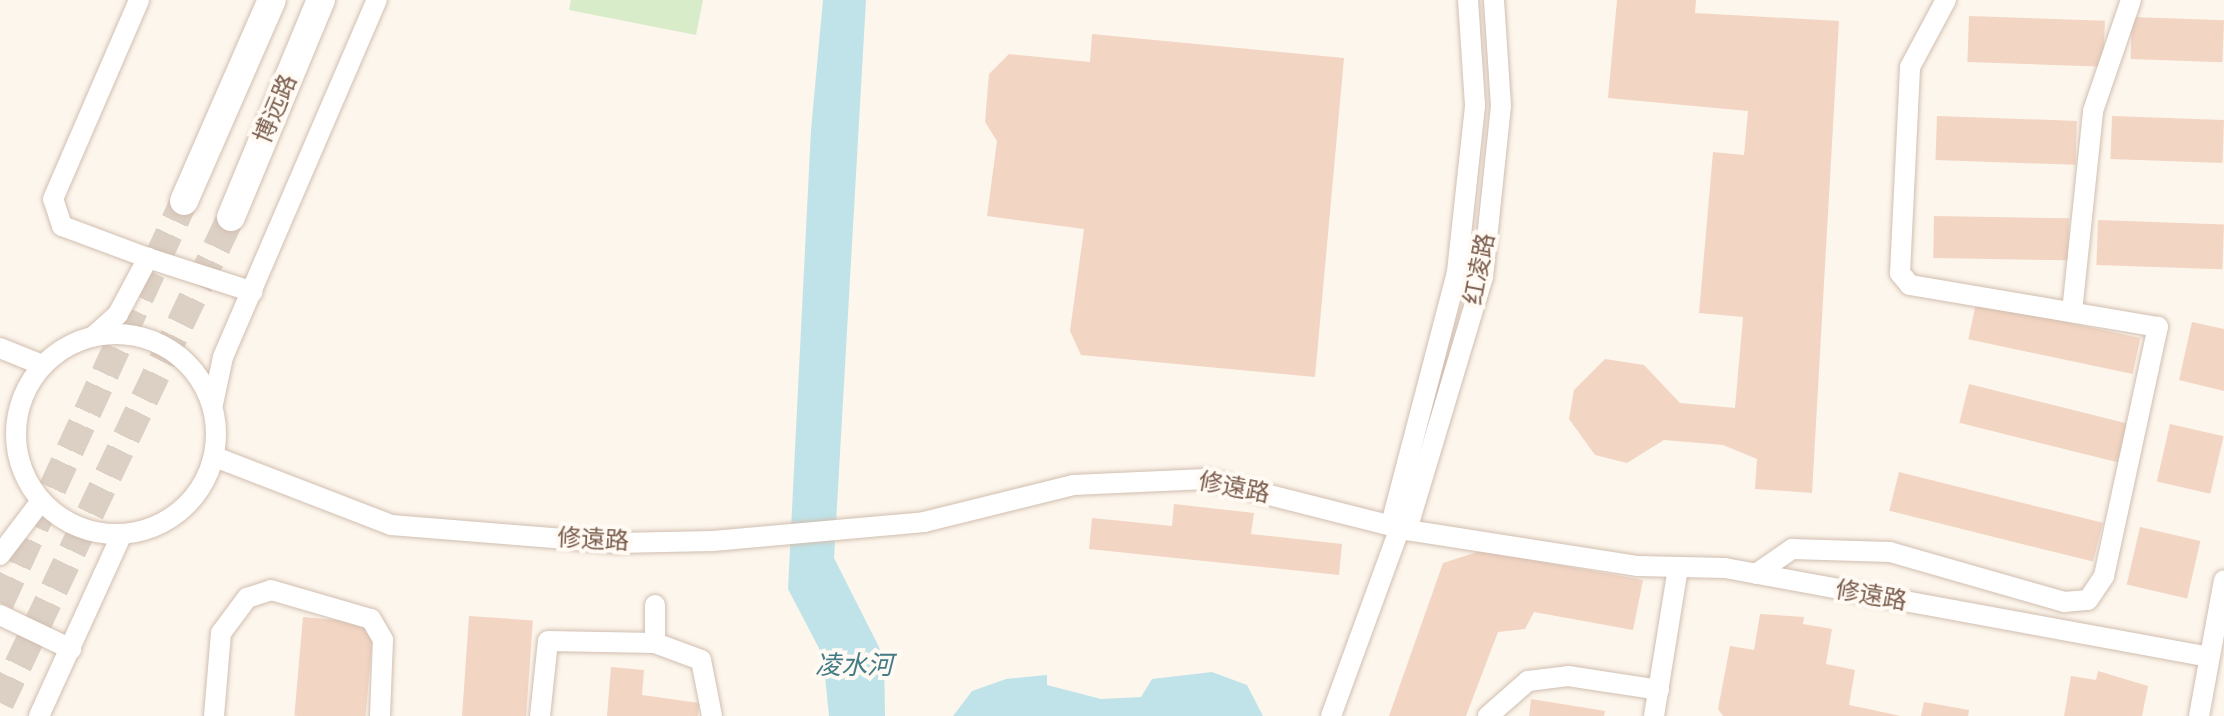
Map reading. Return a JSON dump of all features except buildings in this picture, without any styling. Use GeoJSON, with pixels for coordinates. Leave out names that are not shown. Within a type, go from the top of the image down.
{"type":"FeatureCollection","features":[{"type":"Feature","properties":{"kind":"main road","name":"博远路"},"geometry":{"type":"LineString","coordinates":[[184,201],[272,0]]}},
{"type":"Feature","properties":{"kind":"main road","name":"博远路"},"geometry":{"type":"LineString","coordinates":[[231,217],[321,0]]}},
{"type":"Feature","properties":{"kind":"street"},"geometry":{"type":"LineString","coordinates":[[139,0],[53,199],[62,226],[253,292]]}},
{"type":"Feature","properties":{"kind":"street"},"geometry":{"type":"LineString","coordinates":[[213,404],[200,377],[180,355],[154,340],[125,333],[95,335],[66,346],[42,365],[23,393],[8,424],[17,455],[41,501],[64,520],[92,531],[122,534],[153,527],[181,511],[203,487],[215,457],[213,404],[223,357],[377,0]]}},
{"type":"Feature","properties":{"kind":"street","name":"红凌路"},"geometry":{"type":"LineString","coordinates":[[1399,527],[1457,272],[1475,105],[1468,0]]}},
{"type":"Feature","properties":{"kind":"street","name":"红凌路"},"geometry":{"type":"LineString","coordinates":[[1331,716],[1399,527],[1483,277],[1501,106],[1494,0]]}},
{"type":"Feature","properties":{"kind":"street"},"geometry":{"type":"LineString","coordinates":[[1756,574],[1792,549],[1890,552],[2064,602],[2088,600],[2104,576],[2158,327],[1910,285],[1900,273],[1910,67],[1946,0]]}},
{"type":"Feature","properties":{"kind":"street"},"geometry":{"type":"LineString","coordinates":[[2072,312],[2093,111],[2131,0]]}},
{"type":"Feature","properties":{"kind":"street"},"geometry":{"type":"LineString","coordinates":[[95,335],[118,314],[148,258]]}},
{"type":"Feature","properties":{"kind":"street"},"geometry":{"type":"LineString","coordinates":[[0,348],[42,365]]}},
{"type":"Feature","properties":{"kind":"street","name":"修遠路"},"geometry":{"type":"LineString","coordinates":[[215,457],[391,525],[616,543],[713,541],[924,522],[1073,485],[1206,479],[1399,527],[1678,568],[1756,574],[2209,657]]}},
{"type":"Feature","properties":{"kind":"street"},"geometry":{"type":"LineString","coordinates":[[0,555],[41,501]]}},
{"type":"Feature","properties":{"kind":"street"},"geometry":{"type":"LineString","coordinates":[[39,716],[122,534]]}},
{"type":"Feature","properties":{"kind":"street"},"geometry":{"type":"LineString","coordinates":[[1654,716],[1678,568]]}},
{"type":"Feature","properties":{"kind":"street"},"geometry":{"type":"LineString","coordinates":[[2199,716],[2224,580]]}},
{"type":"Feature","properties":{"kind":"street"},"geometry":{"type":"LineString","coordinates":[[214,716],[221,633],[247,598],[271,590],[371,619],[383,640],[380,716]]}},
{"type":"Feature","properties":{"kind":"street"},"geometry":{"type":"LineString","coordinates":[[655,605],[655,643]]}},
{"type":"Feature","properties":{"kind":"street"},"geometry":{"type":"LineString","coordinates":[[0,615],[71,649]]}},
{"type":"Feature","properties":{"kind":"street"},"geometry":{"type":"LineString","coordinates":[[540,716],[548,641],[655,643],[701,660],[712,716]]}},
{"type":"Feature","properties":{"kind":"street"},"geometry":{"type":"LineString","coordinates":[[1488,716],[1528,681],[1568,676],[1659,690]]}},
{"type":"Feature","properties":{"kind":"green space"},"geometry":{"type":"Polygon","coordinates":[[[571,0],[703,0],[696,35],[569,10],[571,0]]]}},
{"type":"Feature","properties":{"kind":"water","name":"凌水河"},"geometry":{"type":"Polygon","coordinates":[[[823,0],[866,0],[834,558],[884,657],[885,716],[829,716],[823,656],[788,589],[811,130],[823,0]]]}},
{"type":"Feature","properties":{"kind":"water"},"geometry":{"type":"Polygon","coordinates":[[[1212,672],[1247,685],[1263,716],[953,716],[972,691],[1006,679],[1047,675],[1047,685],[1101,699],[1141,697],[1152,679],[1212,672]]]}},
{"type":"Feature","properties":{"kind":"tunnel"},"geometry":{"type":"LineString","coordinates":[[0,603],[184,201]]}},
{"type":"Feature","properties":{"kind":"tunnel"},"geometry":{"type":"LineString","coordinates":[[0,703],[231,217]]}}]}
